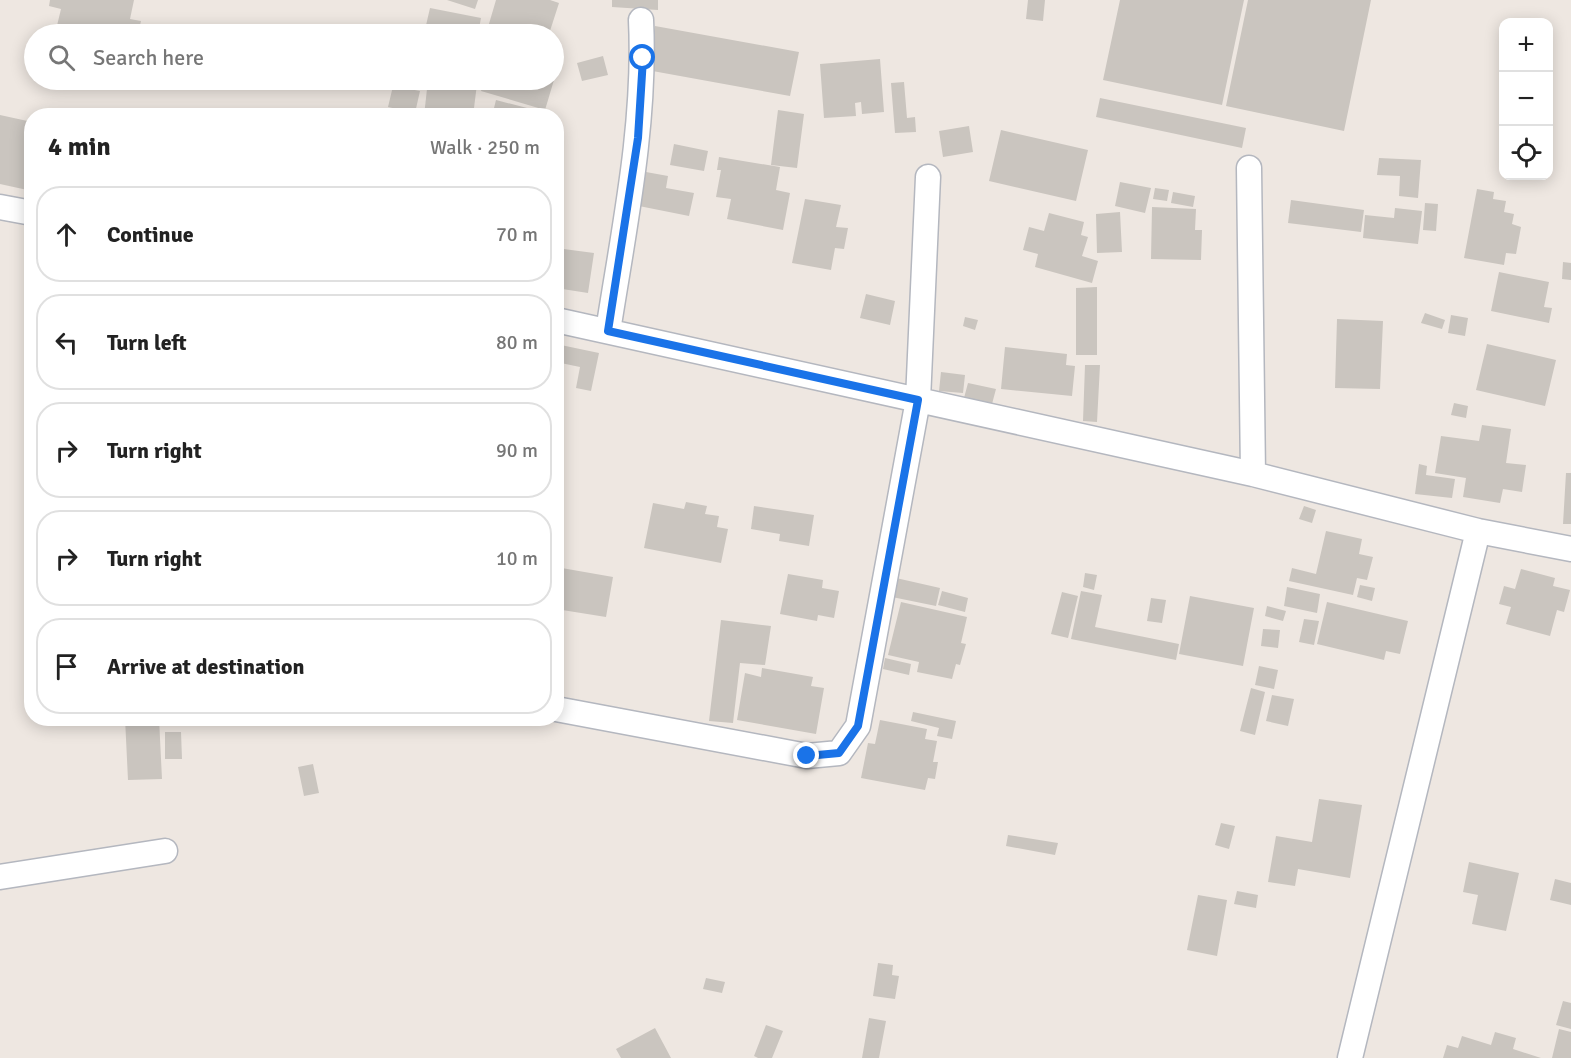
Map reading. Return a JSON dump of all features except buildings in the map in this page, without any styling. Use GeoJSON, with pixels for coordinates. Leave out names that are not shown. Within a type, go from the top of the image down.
{"type":"FeatureCollection","features":[{"type":"Feature","properties":{"kind":"street"},"geometry":{"type":"LineString","coordinates":[[608,331],[638,138],[643,58],[641,20]]}},
{"type":"Feature","properties":{"kind":"street"},"geometry":{"type":"LineString","coordinates":[[1249,168],[1254,474]]}},
{"type":"Feature","properties":{"kind":"street"},"geometry":{"type":"LineString","coordinates":[[564,710],[807,756],[839,753],[858,726],[918,400],[928,177]]}},
{"type":"Feature","properties":{"kind":"street"},"geometry":{"type":"LineString","coordinates":[[0,207],[24,212]]}},
{"type":"Feature","properties":{"kind":"street"},"geometry":{"type":"LineString","coordinates":[[564,323],[1254,474],[1478,531],[1571,549]]}},
{"type":"Feature","properties":{"kind":"street"},"geometry":{"type":"LineString","coordinates":[[1350,1058],[1478,531]]}},
{"type":"Feature","properties":{"kind":"street"},"geometry":{"type":"LineString","coordinates":[[0,877],[165,851]]}},
{"type":"Feature","properties":{"kind":"route"},"geometry":{"type":"LineString","coordinates":[[643,58],[638,138],[608,331],[918,400],[858,726],[839,753],[807,756]]}}]}
